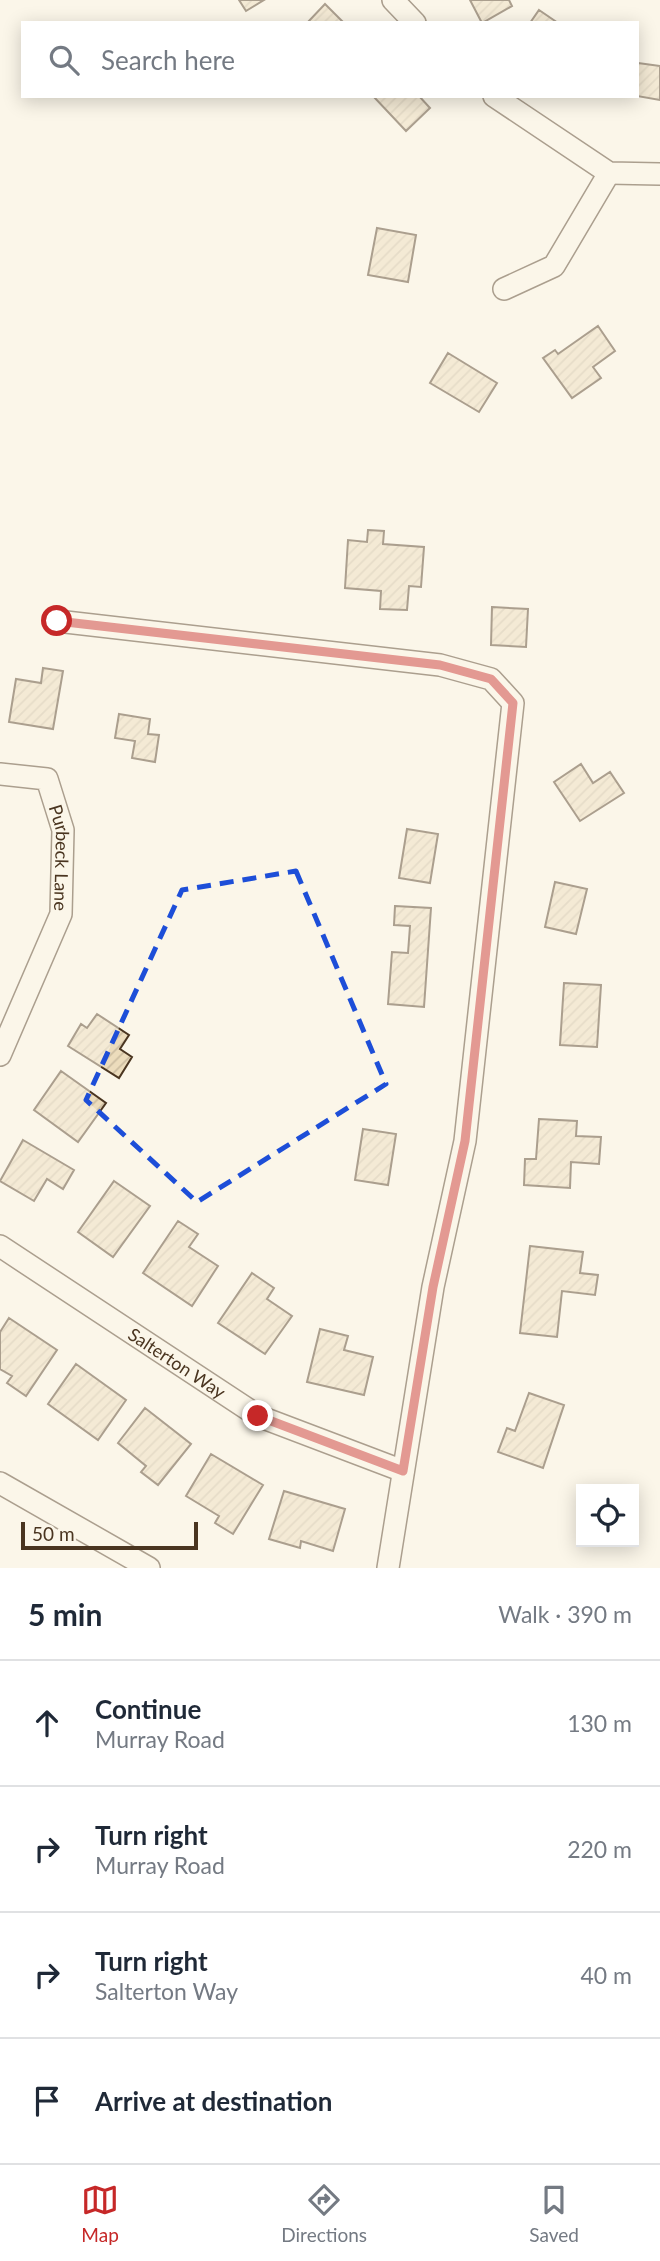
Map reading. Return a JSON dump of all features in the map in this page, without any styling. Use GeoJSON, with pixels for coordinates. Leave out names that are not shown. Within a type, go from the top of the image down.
{"type":"FeatureCollection","features":[{"type":"Feature","properties":{"kind":"street"},"geometry":{"type":"LineString","coordinates":[[393,0],[413,21]]}},
{"type":"Feature","properties":{"kind":"street"},"geometry":{"type":"LineString","coordinates":[[497,98],[609,173],[660,174]]}},
{"type":"Feature","properties":{"kind":"street"},"geometry":{"type":"LineString","coordinates":[[504,289],[554,266],[609,173]]}},
{"type":"Feature","properties":{"kind":"street"},"geometry":{"type":"LineString","coordinates":[[57,621],[440,665],[491,679],[513,703],[465,1141],[433,1287],[388,1568]]}},
{"type":"Feature","properties":{"kind":"street","name":"Purbeck Lane"},"geometry":{"type":"LineString","coordinates":[[0,774],[47,779],[63,830],[61,914],[0,1055]]}},
{"type":"Feature","properties":{"kind":"street","name":"Salterton Way"},"geometry":{"type":"LineString","coordinates":[[0,1246],[258,1416],[403,1471]]}},
{"type":"Feature","properties":{"kind":"street"},"geometry":{"type":"LineString","coordinates":[[0,1483],[149,1568]]}},
{"type":"Feature","properties":{"kind":"highlighted area"},"geometry":{"type":"Polygon","coordinates":[[[296,871],[386,1084],[197,1202],[86,1100],[182,890],[296,871]]]}},
{"type":"Feature","properties":{"kind":"building"},"geometry":{"type":"Polygon","coordinates":[[[239,0],[264,0],[246,11],[239,0]]]}},
{"type":"Feature","properties":{"kind":"building"},"geometry":{"type":"Polygon","coordinates":[[[470,0],[509,0],[512,6],[481,21],[470,0]]]}},
{"type":"Feature","properties":{"kind":"building"},"geometry":{"type":"Polygon","coordinates":[[[325,4],[342,21],[309,21],[325,4]]]}},
{"type":"Feature","properties":{"kind":"building"},"geometry":{"type":"Polygon","coordinates":[[[539,10],[555,21],[531,21],[539,10]]]}},
{"type":"Feature","properties":{"kind":"building"},"geometry":{"type":"Polygon","coordinates":[[[639,63],[660,66],[660,100],[639,96],[639,63]]]}},
{"type":"Feature","properties":{"kind":"building"},"geometry":{"type":"Polygon","coordinates":[[[375,98],[421,98],[430,108],[406,131],[375,98]]]}},
{"type":"Feature","properties":{"kind":"building"},"geometry":{"type":"Polygon","coordinates":[[[377,228],[416,235],[408,282],[368,275],[377,228]]]}},
{"type":"Feature","properties":{"kind":"building"},"geometry":{"type":"Polygon","coordinates":[[[598,326],[615,351],[593,367],[601,378],[572,398],[543,358],[555,350],[558,354],[598,326]]]}},
{"type":"Feature","properties":{"kind":"building"},"geometry":{"type":"Polygon","coordinates":[[[448,353],[497,383],[479,412],[430,383],[448,353]]]}},
{"type":"Feature","properties":{"kind":"building"},"geometry":{"type":"Polygon","coordinates":[[[368,530],[384,531],[383,544],[424,547],[421,587],[409,586],[407,610],[380,609],[381,591],[345,588],[348,540],[367,542],[368,530]]]}},
{"type":"Feature","properties":{"kind":"building"},"geometry":{"type":"Polygon","coordinates":[[[492,607],[528,609],[526,647],[491,645],[492,607]]]}},
{"type":"Feature","properties":{"kind":"building"},"geometry":{"type":"Polygon","coordinates":[[[43,668],[63,671],[53,729],[9,722],[16,679],[41,683],[43,668]]]}},
{"type":"Feature","properties":{"kind":"building"},"geometry":{"type":"Polygon","coordinates":[[[119,714],[150,719],[148,734],[159,735],[155,762],[132,758],[135,741],[115,738],[119,714]]]}},
{"type":"Feature","properties":{"kind":"building"},"geometry":{"type":"Polygon","coordinates":[[[581,764],[593,783],[610,772],[624,793],[580,821],[554,782],[581,764]]]}},
{"type":"Feature","properties":{"kind":"building"},"geometry":{"type":"Polygon","coordinates":[[[407,829],[438,834],[430,883],[399,878],[407,829]]]}},
{"type":"Feature","properties":{"kind":"building"},"geometry":{"type":"Polygon","coordinates":[[[555,882],[587,889],[576,934],[545,927],[555,882]]]}},
{"type":"Feature","properties":{"kind":"building"},"geometry":{"type":"Polygon","coordinates":[[[395,906],[431,908],[424,1007],[388,1004],[392,952],[408,953],[410,926],[394,925],[395,906]]]}},
{"type":"Feature","properties":{"kind":"building"},"geometry":{"type":"Polygon","coordinates":[[[564,983],[601,985],[597,1047],[560,1045],[564,983]]]}},
{"type":"Feature","properties":{"kind":"building"},"geometry":{"type":"Polygon","coordinates":[[[97,1014],[129,1035],[120,1049],[132,1057],[119,1078],[68,1046],[81,1024],[87,1028],[97,1014]]]}},
{"type":"Feature","properties":{"kind":"building"},"geometry":{"type":"Polygon","coordinates":[[[61,1071],[106,1103],[78,1142],[34,1110],[61,1071]]]}},
{"type":"Feature","properties":{"kind":"building"},"geometry":{"type":"Polygon","coordinates":[[[539,1119],[577,1121],[576,1136],[601,1137],[599,1164],[571,1162],[570,1188],[524,1185],[525,1159],[536,1159],[539,1119]]]}},
{"type":"Feature","properties":{"kind":"building"},"geometry":{"type":"Polygon","coordinates":[[[363,1129],[396,1134],[388,1185],[355,1180],[363,1129]]]}},
{"type":"Feature","properties":{"kind":"building"},"geometry":{"type":"Polygon","coordinates":[[[23,1140],[74,1170],[63,1189],[47,1179],[34,1201],[0,1181],[23,1140]]]}},
{"type":"Feature","properties":{"kind":"building"},"geometry":{"type":"Polygon","coordinates":[[[114,1181],[150,1206],[113,1257],[78,1232],[114,1181]]]}},
{"type":"Feature","properties":{"kind":"building"},"geometry":{"type":"Polygon","coordinates":[[[178,1221],[198,1234],[189,1247],[218,1266],[192,1306],[143,1273],[178,1221]]]}},
{"type":"Feature","properties":{"kind":"building"},"geometry":{"type":"Polygon","coordinates":[[[530,1246],[583,1252],[580,1273],[598,1275],[595,1295],[562,1291],[557,1337],[520,1333],[530,1246]]]}},
{"type":"Feature","properties":{"kind":"building"},"geometry":{"type":"Polygon","coordinates":[[[252,1273],[274,1288],[267,1299],[292,1316],[265,1354],[218,1323],[252,1273]]]}},
{"type":"Feature","properties":{"kind":"building"},"geometry":{"type":"Polygon","coordinates":[[[9,1318],[57,1350],[26,1396],[7,1383],[12,1376],[0,1369],[0,1332],[9,1318]]]}},
{"type":"Feature","properties":{"kind":"building"},"geometry":{"type":"Polygon","coordinates":[[[320,1329],[348,1336],[344,1350],[373,1357],[364,1395],[307,1382],[320,1329]]]}},
{"type":"Feature","properties":{"kind":"building"},"geometry":{"type":"Polygon","coordinates":[[[76,1364],[126,1400],[98,1440],[48,1404],[76,1364]]]}},
{"type":"Feature","properties":{"kind":"building"},"geometry":{"type":"Polygon","coordinates":[[[529,1393],[564,1405],[543,1468],[498,1452],[507,1428],[515,1431],[529,1393]]]}},
{"type":"Feature","properties":{"kind":"building"},"geometry":{"type":"Polygon","coordinates":[[[145,1408],[191,1444],[158,1485],[141,1472],[146,1466],[118,1443],[145,1408]]]}},
{"type":"Feature","properties":{"kind":"building"},"geometry":{"type":"Polygon","coordinates":[[[211,1454],[263,1485],[233,1534],[215,1523],[219,1516],[186,1496],[211,1454]]]}},
{"type":"Feature","properties":{"kind":"building"},"geometry":{"type":"Polygon","coordinates":[[[284,1491],[345,1509],[333,1551],[301,1541],[300,1548],[269,1539],[284,1491]]]}},
{"type":"Feature","properties":{"kind":"route"},"geometry":{"type":"LineString","coordinates":[[57,621],[440,665],[491,679],[513,703],[509,761],[465,1141],[433,1287],[403,1471],[258,1416]]}}]}
